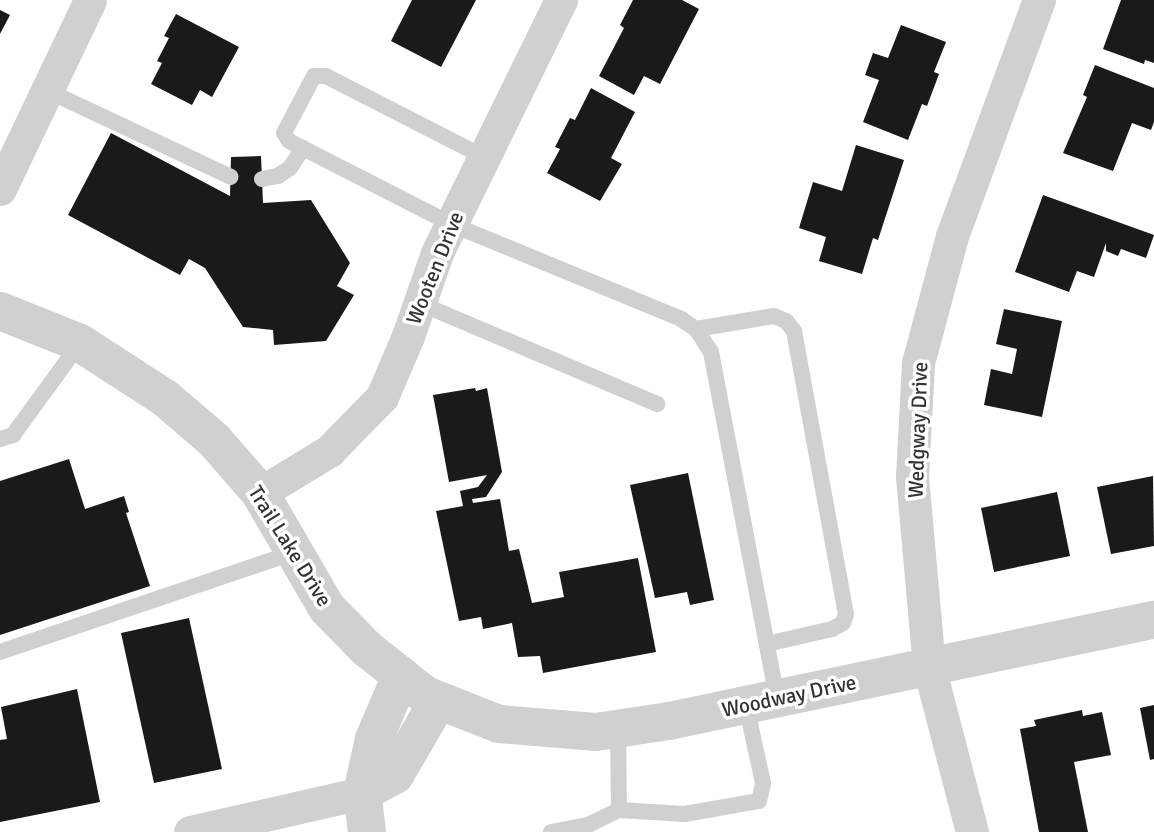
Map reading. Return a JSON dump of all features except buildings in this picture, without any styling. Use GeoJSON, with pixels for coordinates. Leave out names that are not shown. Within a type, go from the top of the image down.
{"type":"FeatureCollection","features":[{"type":"Feature","properties":{"kind":"street"},"geometry":{"type":"LineString","coordinates":[[1,184],[90,0]]}},
{"type":"Feature","properties":{"kind":"street","name":"Wooten Drive"},"geometry":{"type":"LineString","coordinates":[[260,492],[329,451],[382,397],[451,224],[561,0]]}},
{"type":"Feature","properties":{"kind":"street","name":"Wedgway Drive"},"geometry":{"type":"LineString","coordinates":[[972,832],[929,667],[912,477],[918,363],[952,236],[1039,0]]}},
{"type":"Feature","properties":{"kind":"street","name":"Trail Lake Drive"},"geometry":{"type":"LineString","coordinates":[[0,311],[80,343],[165,398],[214,440],[260,492],[327,608],[366,648],[421,691]]}},
{"type":"Feature","properties":{"kind":"street","name":"Woodway Drive"},"geometry":{"type":"LineString","coordinates":[[421,691],[499,724],[596,732],[761,702],[1154,620]]}},
{"type":"Feature","properties":{"kind":"street"},"geometry":{"type":"LineString","coordinates":[[190,832],[362,793],[395,775],[421,691]]}},
{"type":"Feature","properties":{"kind":"street"},"geometry":{"type":"LineString","coordinates":[[362,793],[367,832]]}},
{"type":"Feature","properties":{"kind":"lane"},"geometry":{"type":"LineString","coordinates":[[484,157],[326,76],[314,76],[284,133],[289,141],[451,224],[681,319],[696,329],[711,352],[767,644],[761,702],[763,783],[759,801],[685,814],[619,810],[588,825],[551,832]]}},
{"type":"Feature","properties":{"kind":"lane"},"geometry":{"type":"LineString","coordinates":[[46,90],[231,177]]}},
{"type":"Feature","properties":{"kind":"lane"},"geometry":{"type":"LineString","coordinates":[[262,180],[278,176],[290,168],[303,148]]}},
{"type":"Feature","properties":{"kind":"lane"},"geometry":{"type":"LineString","coordinates":[[419,303],[657,404]]}},
{"type":"Feature","properties":{"kind":"lane"},"geometry":{"type":"LineString","coordinates":[[696,329],[774,316],[786,321],[793,331],[846,614],[843,623],[831,629],[767,644]]}},
{"type":"Feature","properties":{"kind":"lane"},"geometry":{"type":"LineString","coordinates":[[0,439],[13,435],[80,343]]}},
{"type":"Feature","properties":{"kind":"lane"},"geometry":{"type":"LineString","coordinates":[[0,652],[295,552]]}},
{"type":"Feature","properties":{"kind":"lane"},"geometry":{"type":"LineString","coordinates":[[618,729],[619,810]]}}]}
